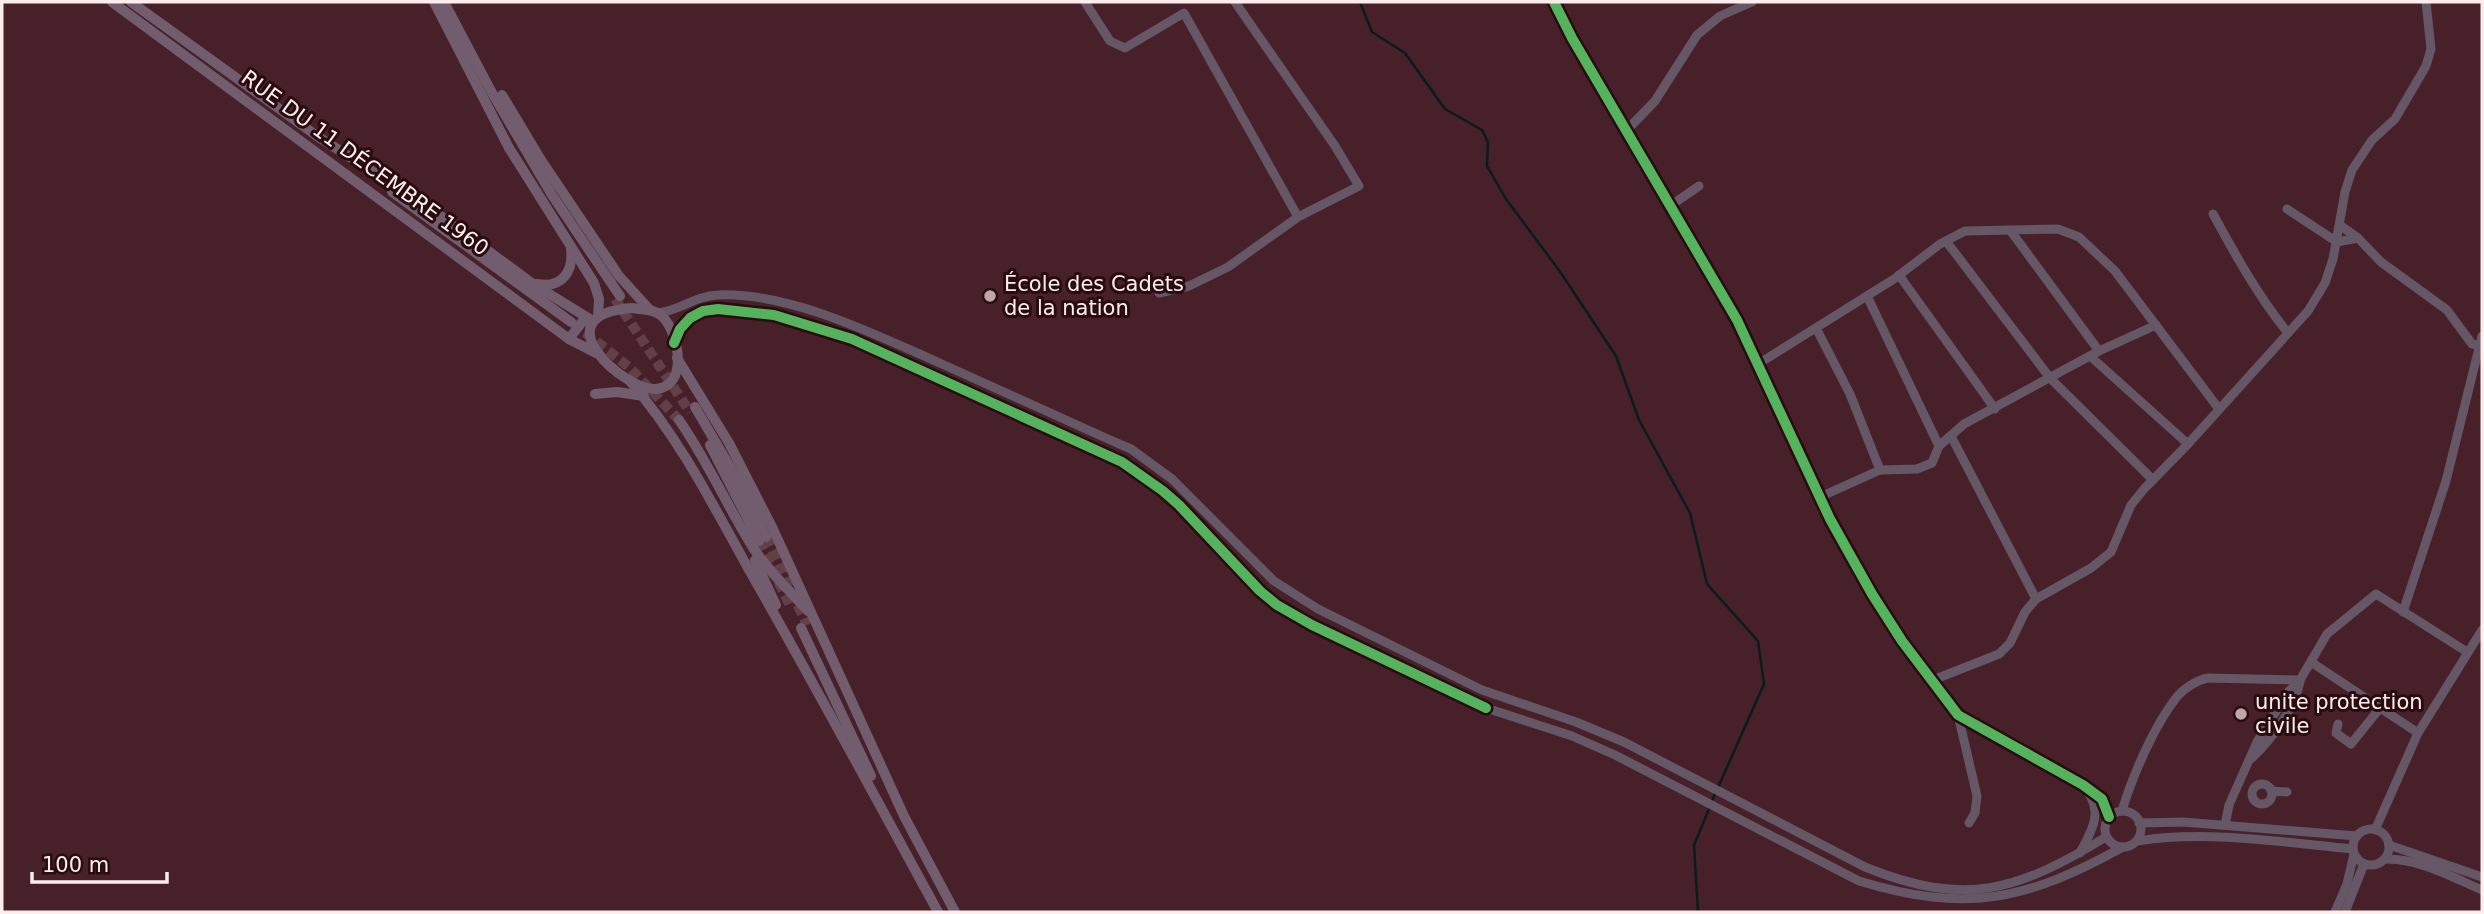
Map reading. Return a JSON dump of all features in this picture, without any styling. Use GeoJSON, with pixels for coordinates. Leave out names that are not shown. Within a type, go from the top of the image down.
{"type":"FeatureCollection","features":[{"type":"Feature","properties":{"kind":"main road","name":"RUE DU 11 DÉCEMBRE 1960"},"geometry":{"type":"LineString","coordinates":[[112,2],[359,182],[569,329],[596,353]]}},
{"type":"Feature","properties":{"kind":"main road","name":"RUE DU 11 DÉCEMBRE 1960"},"geometry":{"type":"LineString","coordinates":[[131,2],[317,136],[434,211],[533,284],[592,318]]}},
{"type":"Feature","properties":{"kind":"main road"},"geometry":{"type":"LineString","coordinates":[[434,2],[509,148],[594,283],[598,299],[590,328],[596,353],[629,380],[682,450],[785,631],[938,912]]}},
{"type":"Feature","properties":{"kind":"main road"},"geometry":{"type":"LineString","coordinates":[[444,2],[491,91],[617,298],[544,190],[491,96],[473,75]]}},
{"type":"Feature","properties":{"kind":"main road"},"geometry":{"type":"LineString","coordinates":[[478,62],[619,276],[668,325],[677,358],[677,374],[673,381],[663,387],[648,389],[629,380]]}},
{"type":"Feature","properties":{"kind":"main road"},"geometry":{"type":"LineString","coordinates":[[365,167],[382,185],[569,329],[615,310],[654,312]]}},
{"type":"Feature","properties":{"kind":"main road"},"geometry":{"type":"LineString","coordinates":[[533,284],[551,284],[563,278],[572,260],[570,246]]}},
{"type":"Feature","properties":{"kind":"main road"},"geometry":{"type":"LineString","coordinates":[[677,358],[729,443],[885,806],[893,831]]}},
{"type":"Feature","properties":{"kind":"main road"},"geometry":{"type":"LineString","coordinates":[[595,394],[617,392],[643,396]]}},
{"type":"Feature","properties":{"kind":"main road"},"geometry":{"type":"LineString","coordinates":[[693,410],[740,484],[762,539]]}},
{"type":"Feature","properties":{"kind":"main road"},"geometry":{"type":"LineString","coordinates":[[785,631],[757,564],[677,421],[694,442],[751,545],[808,625],[955,912]]}},
{"type":"Feature","properties":{"kind":"street"},"geometry":{"type":"LineString","coordinates":[[1086,2],[1110,41],[1125,48],[1184,13],[1298,217]]}},
{"type":"Feature","properties":{"kind":"street"},"geometry":{"type":"LineString","coordinates":[[1159,293],[1189,286],[1228,267],[1298,217],[1359,186],[1335,146],[1236,2]]}},
{"type":"Feature","properties":{"kind":"street"},"geometry":{"type":"LineString","coordinates":[[1554,2],[1572,38],[1737,320],[1820,497],[1872,594],[1902,641],[1958,715],[2083,785],[2102,799],[2109,817],[2105,828],[2106,837],[2112,844],[2123,848]]}},
{"type":"Feature","properties":{"kind":"street"},"geometry":{"type":"LineString","coordinates":[[1626,131],[1655,102],[1697,35],[1720,16],[1752,2]]}},
{"type":"Feature","properties":{"kind":"street"},"geometry":{"type":"LineString","coordinates":[[1936,684],[1999,654],[2010,643],[2025,612],[2036,599],[2091,568],[2111,552],[2131,505],[2308,311],[2325,284],[2341,226],[2345,192],[2352,170],[2372,140],[2395,120],[2427,66],[2431,49],[2426,2]]}},
{"type":"Feature","properties":{"kind":"street"},"geometry":{"type":"LineString","coordinates":[[1670,206],[1699,186]]}},
{"type":"Feature","properties":{"kind":"street"},"geometry":{"type":"LineString","coordinates":[[2287,209],[2337,242],[2358,239]]}},
{"type":"Feature","properties":{"kind":"street"},"geometry":{"type":"LineString","coordinates":[[2213,214],[2254,287],[2288,333]]}},
{"type":"Feature","properties":{"kind":"street"},"geometry":{"type":"LineString","coordinates":[[2341,226],[2381,262],[2447,310],[2472,344],[2481,341]]}},
{"type":"Feature","properties":{"kind":"street"},"geometry":{"type":"LineString","coordinates":[[1758,364],[1965,231],[2058,229],[2079,237],[2115,271],[2219,409]]}},
{"type":"Feature","properties":{"kind":"street"},"geometry":{"type":"LineString","coordinates":[[2010,230],[2094,354],[2188,444]]}},
{"type":"Feature","properties":{"kind":"street"},"geometry":{"type":"LineString","coordinates":[[1946,241],[2050,378],[2153,480]]}},
{"type":"Feature","properties":{"kind":"street"},"geometry":{"type":"LineString","coordinates":[[1899,275],[1995,409]]}},
{"type":"Feature","properties":{"kind":"street"},"geometry":{"type":"LineString","coordinates":[[654,312],[667,313],[701,297],[719,295],[766,300],[794,307],[855,326],[1131,449],[1172,480],[1274,581],[1299,598],[1493,694],[1600,731],[1865,867],[1916,885],[1966,890],[1990,889],[2025,879],[2080,853],[2106,837]]}},
{"type":"Feature","properties":{"kind":"street"},"geometry":{"type":"LineString","coordinates":[[1867,296],[1939,446]]}},
{"type":"Feature","properties":{"kind":"street"},"geometry":{"type":"LineString","coordinates":[[674,344],[680,329],[690,318],[703,311],[718,309],[774,315],[852,339],[1122,462],[1178,505],[1260,591],[1312,625],[1486,708],[1595,746],[1859,881],[1912,900],[1968,905],[2022,897],[2067,878],[2137,841],[2181,835],[2354,851],[2364,864]]}},
{"type":"Feature","properties":{"kind":"street"},"geometry":{"type":"LineString","coordinates":[[1820,497],[1880,470],[1917,469],[1931,463],[1939,446],[1964,424],[2094,354],[2156,325]]}},
{"type":"Feature","properties":{"kind":"street"},"geometry":{"type":"LineString","coordinates":[[1816,328],[1850,394],[1880,470]]}},
{"type":"Feature","properties":{"kind":"street"},"geometry":{"type":"LineString","coordinates":[[2403,612],[2446,481],[2481,341]]}},
{"type":"Feature","properties":{"kind":"street"},"geometry":{"type":"LineString","coordinates":[[1951,436],[2036,599]]}},
{"type":"Feature","properties":{"kind":"street"},"geometry":{"type":"LineString","coordinates":[[2225,825],[2234,794],[2257,742],[2283,701],[2300,680],[2327,634],[2376,594],[2467,652]]}},
{"type":"Feature","properties":{"kind":"street"},"geometry":{"type":"LineString","coordinates":[[2375,830],[2418,733],[2482,630]]}},
{"type":"Feature","properties":{"kind":"street"},"geometry":{"type":"LineString","coordinates":[[2311,662],[2418,733]]}},
{"type":"Feature","properties":{"kind":"street"},"geometry":{"type":"LineString","coordinates":[[2122,811],[2130,785],[2177,695],[2208,678],[2300,680]]}},
{"type":"Feature","properties":{"kind":"street"},"geometry":{"type":"LineString","coordinates":[[2338,724],[2336,733],[2351,744],[2380,708]]}},
{"type":"Feature","properties":{"kind":"street"},"geometry":{"type":"LineString","coordinates":[[1958,715],[1977,796],[1975,813],[1969,822]]}},
{"type":"Feature","properties":{"kind":"street"},"geometry":{"type":"LineString","coordinates":[[2080,853],[2097,815],[2092,799],[2083,785]]}},
{"type":"Feature","properties":{"kind":"street"},"geometry":{"type":"LineString","coordinates":[[2234,794],[2253,797],[2253,791],[2259,785],[2267,786],[2271,791],[2287,792]]}},
{"type":"Feature","properties":{"kind":"street"},"geometry":{"type":"LineString","coordinates":[[2109,817],[2122,811],[2131,813],[2139,823],[2137,841]]}},
{"type":"Feature","properties":{"kind":"street"},"geometry":{"type":"LineString","coordinates":[[2139,823],[2183,821],[2357,836]]}},
{"type":"Feature","properties":{"kind":"street"},"geometry":{"type":"LineString","coordinates":[[2335,912],[2347,884],[2357,836],[2363,831],[2375,830],[2385,836],[2389,845],[2385,859]]}},
{"type":"Feature","properties":{"kind":"street"},"geometry":{"type":"LineString","coordinates":[[2389,845],[2482,877]]}},
{"type":"Feature","properties":{"kind":"street"},"geometry":{"type":"LineString","coordinates":[[2364,864],[2398,859],[2420,864],[2482,890]]}},
{"type":"Feature","properties":{"kind":"street"},"geometry":{"type":"LineString","coordinates":[[2346,912],[2364,864]]}},
{"type":"Feature","properties":{"kind":"waterway"},"geometry":{"type":"LineString","coordinates":[[1360,2],[1372,32],[1405,53],[1445,109],[1482,130],[1488,142],[1487,166],[1506,199],[1561,273],[1616,356],[1639,420],[1690,513],[1707,584],[1758,641],[1764,684],[1712,801]]}},
{"type":"Feature","properties":{"kind":"waterway"},"geometry":{"type":"LineString","coordinates":[[1698,912],[1694,845],[1710,807]]}},
{"type":"Feature","properties":{"kind":"tunnel"},"geometry":{"type":"LineString","coordinates":[[615,299],[690,412]]}},
{"type":"Feature","properties":{"kind":"tunnel"},"geometry":{"type":"LineString","coordinates":[[573,323],[629,367],[679,420]]}},
{"type":"Feature","properties":{"kind":"tunnel"},"geometry":{"type":"LineString","coordinates":[[766,537],[807,625]]}},
{"type":"Feature","properties":{"kind":"tunnel"},"geometry":{"type":"LineString","coordinates":[[759,541],[791,608]]}},
{"type":"Feature","properties":{"kind":"cycle path"},"geometry":{"type":"LineString","coordinates":[[1554,2],[1572,38],[1737,320],[1830,519],[1902,641],[1958,715],[2083,785],[2102,799],[2109,817]]}},
{"type":"Feature","properties":{"kind":"cycle path"},"geometry":{"type":"LineString","coordinates":[[674,343],[680,329],[690,318],[703,311],[718,309],[774,315],[852,339],[1122,462],[1179,505],[1260,591],[1277,605],[1312,625],[1486,708]]}},
{"type":"Feature","properties":{"kind":"place","name":"École des Cadets de la nation"},"geometry":{"type":"Point","coordinates":[990,296]}},
{"type":"Feature","properties":{"kind":"place","name":"unite protection civile"},"geometry":{"type":"Point","coordinates":[2241,714]}}]}
